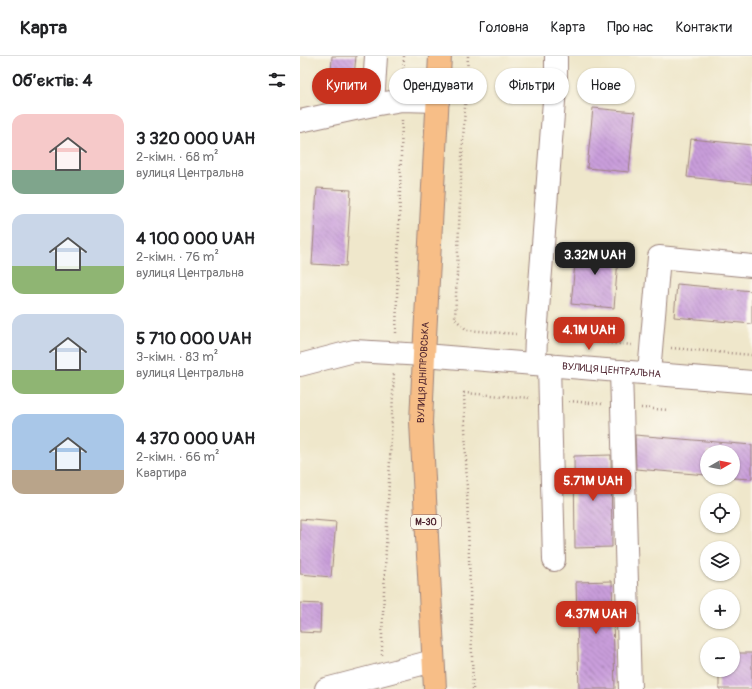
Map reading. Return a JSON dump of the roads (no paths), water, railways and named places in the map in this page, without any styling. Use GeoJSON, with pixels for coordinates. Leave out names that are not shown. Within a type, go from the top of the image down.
{"type":"FeatureCollection","features":[{"type":"Feature","properties":{"kind":"highway","name":"ВУЛИЦЯ ДНІПРОВСЬКА"},"geometry":{"type":"LineString","coordinates":[[439,68],[440,56]]}},
{"type":"Feature","properties":{"kind":"highway","name":"ВУЛИЦЯ ДНІПРОВСЬКА"},"geometry":{"type":"LineString","coordinates":[[435,689],[421,422],[438,104]]}},
{"type":"Feature","properties":{"kind":"street"},"geometry":{"type":"LineString","coordinates":[[373,105],[376,56]]}},
{"type":"Feature","properties":{"kind":"street"},"geometry":{"type":"LineString","coordinates":[[554,560],[549,399],[536,336],[556,75],[556,56]]}},
{"type":"Feature","properties":{"kind":"street"},"geometry":{"type":"LineString","coordinates":[[300,121],[389,102]]}},
{"type":"Feature","properties":{"kind":"street"},"geometry":{"type":"LineString","coordinates":[[649,373],[659,257],[752,266]]}},
{"type":"Feature","properties":{"kind":"street","name":"ВУЛИЦЯ ЦЕНТРАЛЬНА"},"geometry":{"type":"LineString","coordinates":[[300,365],[354,351],[424,355],[752,382]]}},
{"type":"Feature","properties":{"kind":"street"},"geometry":{"type":"LineString","coordinates":[[621,371],[630,689]]}},
{"type":"Feature","properties":{"kind":"street"},"geometry":{"type":"LineString","coordinates":[[326,689],[433,660]]}}]}
